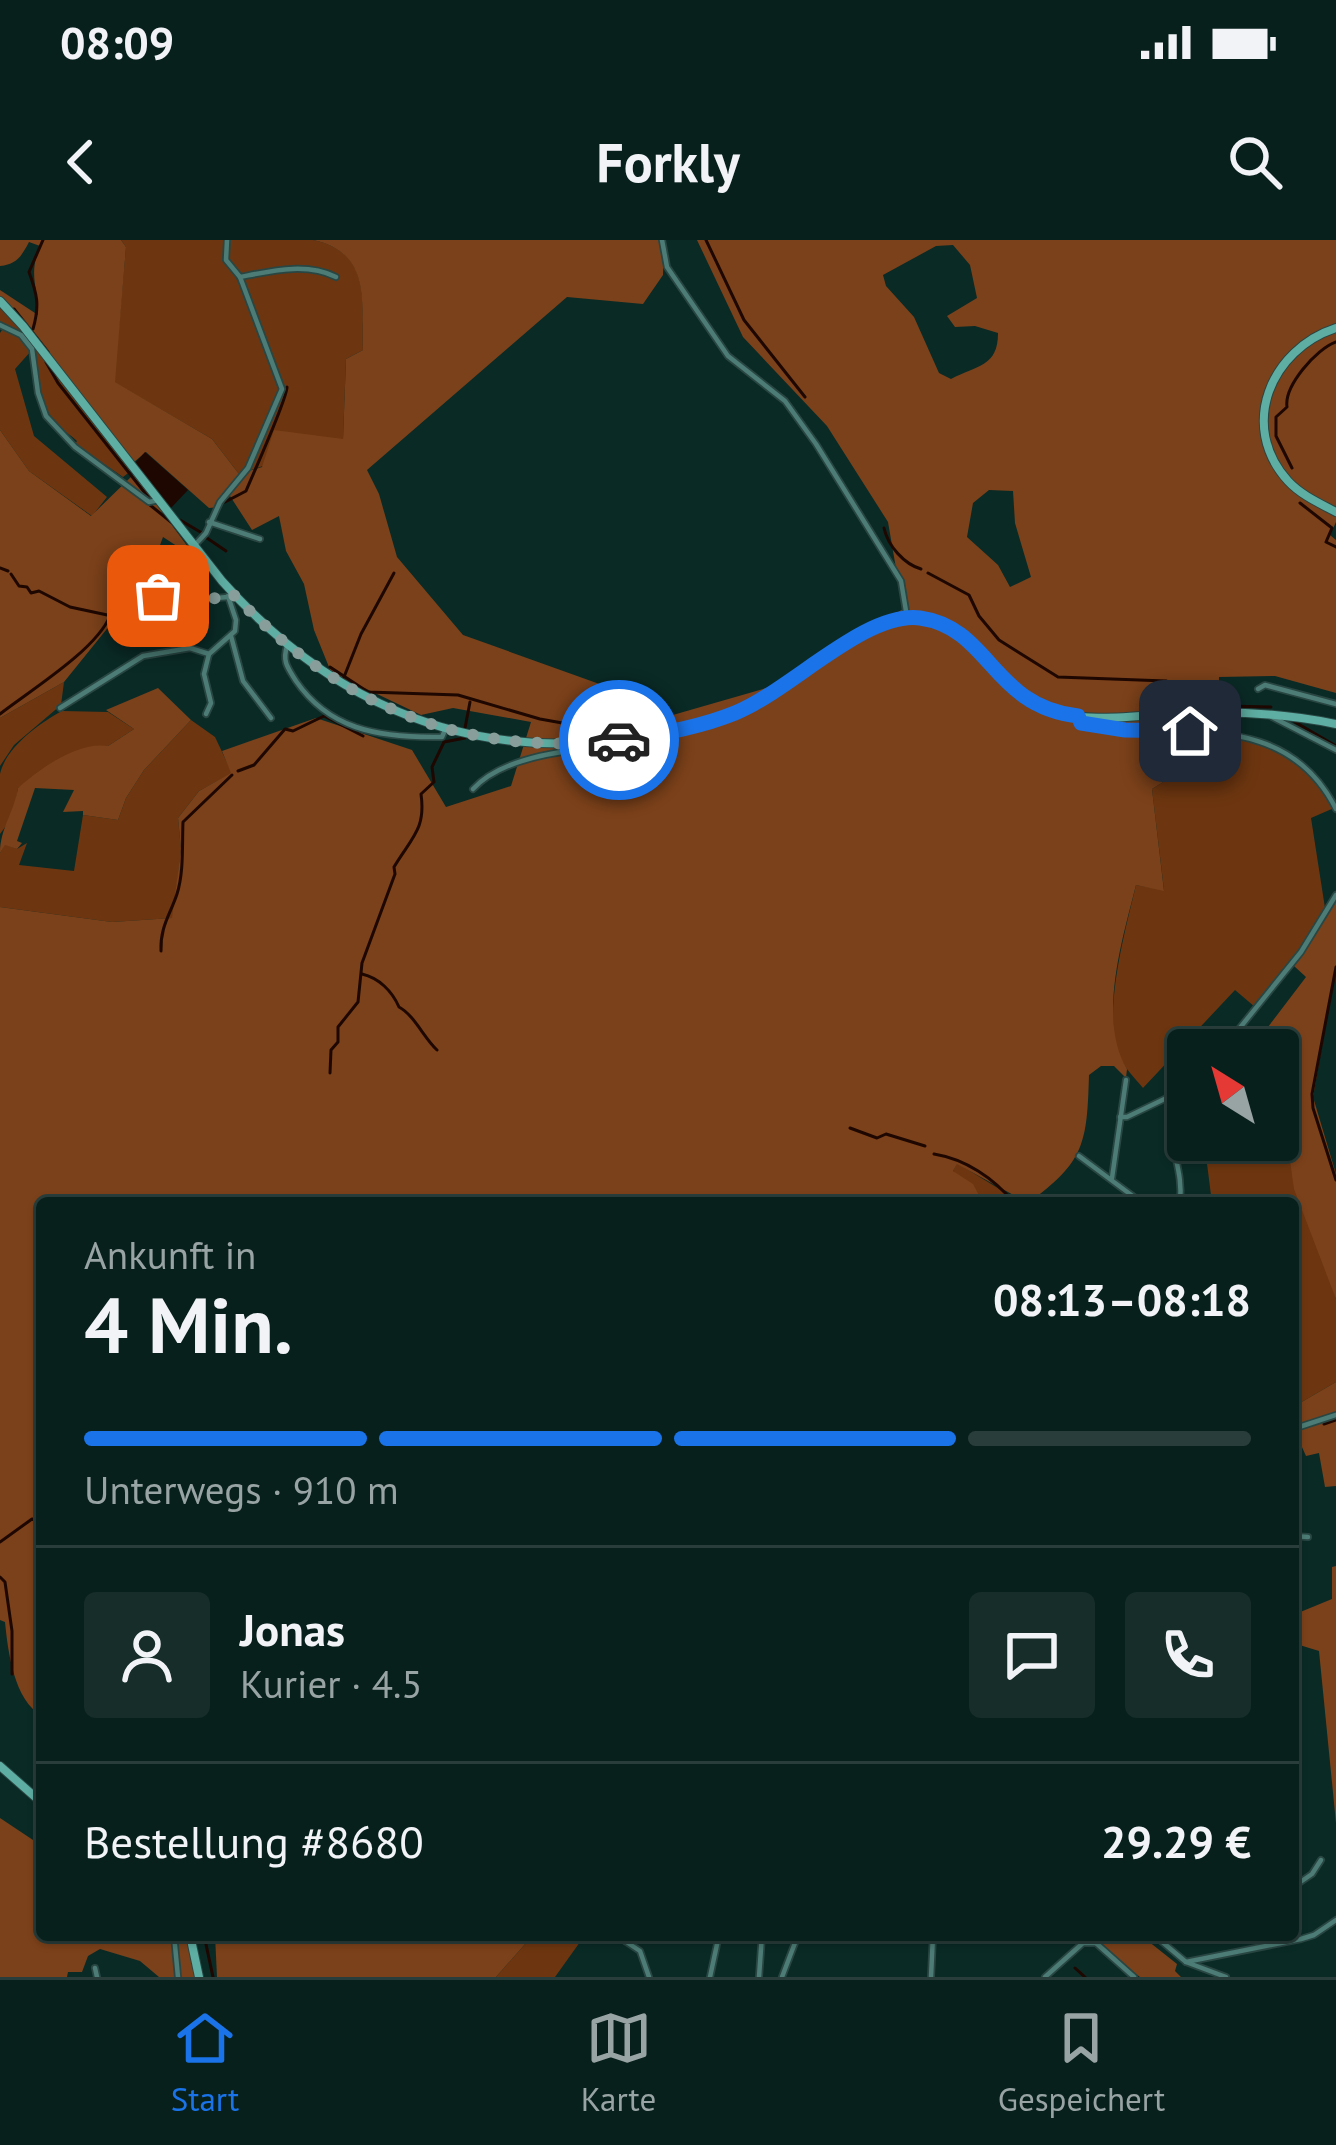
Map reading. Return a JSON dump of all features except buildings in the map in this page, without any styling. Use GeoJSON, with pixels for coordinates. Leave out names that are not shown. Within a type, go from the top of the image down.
{"type":"FeatureCollection","features":[{"type":"Feature","properties":{"kind":"main road"},"geometry":{"type":"LineString","coordinates":[[0,302],[230,595],[287,646],[353,692],[446,729],[514,742],[580,744],[645,737],[736,712],[776,692],[866,630],[907,617],[950,628],[968,640],[1007,686],[1043,709],[1078,716],[1262,712],[1336,724]]}},
{"type":"Feature","properties":{"kind":"main road"},"geometry":{"type":"LineString","coordinates":[[1336,328],[1308,340],[1284,361],[1268,388],[1263,414],[1267,445],[1284,476],[1299,491],[1336,512]]}},
{"type":"Feature","properties":{"kind":"main road"},"geometry":{"type":"LineString","coordinates":[[0,1766],[36,1798]]}},
{"type":"Feature","properties":{"kind":"main road"},"geometry":{"type":"LineString","coordinates":[[191,1941],[200,1977]]}},
{"type":"Feature","properties":{"kind":"street"},"geometry":{"type":"LineString","coordinates":[[194,546],[220,502],[248,468],[283,389],[240,278],[226,260],[227,240]]}},
{"type":"Feature","properties":{"kind":"street"},"geometry":{"type":"LineString","coordinates":[[662,240],[667,267],[728,356],[785,401],[817,444],[901,581],[907,617]]}},
{"type":"Feature","properties":{"kind":"street"},"geometry":{"type":"LineString","coordinates":[[240,278],[296,269],[336,277]]}},
{"type":"Feature","properties":{"kind":"street"},"geometry":{"type":"LineString","coordinates":[[0,325],[21,335],[32,349],[41,405],[58,430],[149,502],[159,500]]}},
{"type":"Feature","properties":{"kind":"street"},"geometry":{"type":"LineString","coordinates":[[209,522],[260,539]]}},
{"type":"Feature","properties":{"kind":"street"},"geometry":{"type":"LineString","coordinates":[[180,580],[158,596],[157,603],[230,595],[236,625],[231,636],[209,654],[204,674],[211,703],[206,714]]}},
{"type":"Feature","properties":{"kind":"street"},"geometry":{"type":"LineString","coordinates":[[231,636],[243,682],[272,718]]}},
{"type":"Feature","properties":{"kind":"street"},"geometry":{"type":"LineString","coordinates":[[287,646],[285,664],[312,704],[331,716],[388,735],[442,736],[446,729]]}},
{"type":"Feature","properties":{"kind":"street"},"geometry":{"type":"LineString","coordinates":[[60,708],[143,656],[190,648],[209,654]]}},
{"type":"Feature","properties":{"kind":"street"},"geometry":{"type":"LineString","coordinates":[[1258,689],[1265,686],[1336,704]]}},
{"type":"Feature","properties":{"kind":"street"},"geometry":{"type":"LineString","coordinates":[[1262,712],[1336,750]]}},
{"type":"Feature","properties":{"kind":"street"},"geometry":{"type":"LineString","coordinates":[[1078,716],[1081,723],[1096,728],[1229,733],[1258,740],[1293,758],[1323,786],[1336,807]]}},
{"type":"Feature","properties":{"kind":"street"},"geometry":{"type":"LineString","coordinates":[[473,789],[482,779],[522,761],[576,750],[580,744]]}},
{"type":"Feature","properties":{"kind":"street"},"geometry":{"type":"LineString","coordinates":[[1239,1029],[1301,952],[1336,895]]}},
{"type":"Feature","properties":{"kind":"street"},"geometry":{"type":"LineString","coordinates":[[1112,1178],[1126,1080]]}},
{"type":"Feature","properties":{"kind":"street"},"geometry":{"type":"LineString","coordinates":[[1120,1117],[1167,1098]]}},
{"type":"Feature","properties":{"kind":"street"},"geometry":{"type":"LineString","coordinates":[[1079,1156],[1135,1197]]}},
{"type":"Feature","properties":{"kind":"street"},"geometry":{"type":"LineString","coordinates":[[1177,1161],[1180,1197]]}},
{"type":"Feature","properties":{"kind":"street"},"geometry":{"type":"LineString","coordinates":[[1299,1428],[1336,1415]]}},
{"type":"Feature","properties":{"kind":"street"},"geometry":{"type":"LineString","coordinates":[[1299,1536],[1308,1537]]}},
{"type":"Feature","properties":{"kind":"street"},"geometry":{"type":"LineString","coordinates":[[1299,1883],[1321,1860]]}},
{"type":"Feature","properties":{"kind":"street"},"geometry":{"type":"LineString","coordinates":[[1299,1939],[1314,1936],[1336,1920]]}},
{"type":"Feature","properties":{"kind":"street"},"geometry":{"type":"LineString","coordinates":[[175,1941],[178,1977]]}},
{"type":"Feature","properties":{"kind":"street"},"geometry":{"type":"LineString","coordinates":[[625,1941],[640,1951],[649,1977]]}},
{"type":"Feature","properties":{"kind":"street"},"geometry":{"type":"LineString","coordinates":[[710,1977],[718,1941]]}},
{"type":"Feature","properties":{"kind":"street"},"geometry":{"type":"LineString","coordinates":[[759,1977],[762,1941]]}},
{"type":"Feature","properties":{"kind":"street"},"geometry":{"type":"LineString","coordinates":[[782,1977],[796,1941]]}},
{"type":"Feature","properties":{"kind":"street"},"geometry":{"type":"LineString","coordinates":[[931,1977],[933,1941]]}},
{"type":"Feature","properties":{"kind":"street"},"geometry":{"type":"LineString","coordinates":[[1161,1941],[1186,1962],[1226,1977]]}},
{"type":"Feature","properties":{"kind":"street"},"geometry":{"type":"LineString","coordinates":[[1186,1962],[1289,1941]]}},
{"type":"Feature","properties":{"kind":"street"},"geometry":{"type":"LineString","coordinates":[[1046,1977],[1083,1943],[1096,1943],[1135,1977]]}},
{"type":"Feature","properties":{"kind":"street"},"geometry":{"type":"LineString","coordinates":[[95,1968],[98,1977]]}},
{"type":"Feature","properties":{"kind":"shaded area"},"geometry":{"type":"Polygon","coordinates":[[[0,240],[121,240],[126,247],[115,382],[212,439],[239,474],[262,467],[274,430],[343,439],[346,359],[363,350],[362,297],[354,268],[345,256],[313,240],[664,240],[663,275],[643,304],[567,297],[367,470],[397,557],[463,635],[619,691],[652,721],[780,684],[903,609],[888,522],[827,426],[743,337],[697,240],[1336,240],[1336,522],[1330,535],[1336,540],[1336,693],[1275,676],[1219,677],[1218,748],[1152,789],[1164,891],[1136,885],[1120,953],[1114,1027],[1126,1078],[1114,1066],[1101,1066],[1089,1075],[1084,1135],[1061,1175],[1036,1197],[1017,1197],[957,1164],[953,1171],[973,1184],[980,1197],[36,1197],[36,1712],[19,1687],[5,1622],[0,1620],[0,907],[112,922],[172,918],[181,849],[178,818],[199,791],[231,773],[222,751],[316,718],[412,750],[446,807],[511,786],[531,722],[453,708],[421,715],[331,672],[314,630],[304,584],[286,551],[279,516],[252,530],[230,496],[220,507],[209,508],[146,452],[134,462],[0,298],[0,290],[38,315],[34,273],[40,246],[29,242],[11,264],[0,266],[0,240]],[[953,245],[936,246],[883,275],[886,286],[914,317],[939,373],[951,379],[990,359],[997,344],[998,333],[975,326],[955,327],[947,316],[977,298],[970,265],[953,245]],[[989,490],[973,503],[967,537],[998,565],[1010,587],[1031,577],[1015,523],[1013,491],[989,490]]]}},
{"type":"Feature","properties":{"kind":"shaded area"},"geometry":{"type":"Polygon","coordinates":[[[121,240],[313,240],[346,256],[360,282],[363,350],[346,359],[343,439],[239,474],[212,439],[114,382],[126,247],[121,240]]]}},
{"type":"Feature","properties":{"kind":"shaded area"},"geometry":{"type":"Polygon","coordinates":[[[0,305],[132,470],[123,477],[75,444],[46,414],[38,395],[33,350],[17,332],[0,323],[0,305]]]}},
{"type":"Feature","properties":{"kind":"shaded area"},"geometry":{"type":"Polygon","coordinates":[[[4,327],[17,333],[31,351],[15,369],[34,436],[107,497],[92,516],[29,471],[0,430],[0,333],[4,327]]]}},
{"type":"Feature","properties":{"kind":"shaded area"},"geometry":{"type":"Polygon","coordinates":[[[0,430],[29,471],[91,516],[134,474],[188,547],[186,552],[163,537],[148,578],[64,682],[0,718],[0,430]]]}},
{"type":"Feature","properties":{"kind":"shaded area"},"geometry":{"type":"Polygon","coordinates":[[[145,452],[188,490],[171,508],[135,463],[145,452]]]}},
{"type":"Feature","properties":{"kind":"shaded area"},"geometry":{"type":"Polygon","coordinates":[[[64,682],[61,705],[14,745],[0,766],[0,718],[64,682]]]}},
{"type":"Feature","properties":{"kind":"shaded area"},"geometry":{"type":"Polygon","coordinates":[[[158,688],[191,720],[144,770],[118,820],[83,815],[83,811],[63,812],[74,790],[35,788],[17,841],[22,843],[17,849],[5,845],[0,853],[18,788],[60,758],[85,748],[108,746],[134,729],[106,710],[158,688]]]}},
{"type":"Feature","properties":{"kind":"shaded area"},"geometry":{"type":"Polygon","coordinates":[[[62,711],[108,712],[134,729],[18,788],[14,815],[0,834],[3,764],[25,737],[62,711]]]}},
{"type":"Feature","properties":{"kind":"shaded area"},"geometry":{"type":"Polygon","coordinates":[[[191,720],[215,737],[232,773],[199,791],[178,818],[181,849],[173,918],[112,922],[0,907],[0,853],[5,844],[17,849],[27,843],[19,865],[74,871],[83,815],[118,820],[144,770],[191,720]]]}},
{"type":"Feature","properties":{"kind":"shaded area"},"geometry":{"type":"Polygon","coordinates":[[[1242,739],[1273,750],[1296,763],[1334,808],[1311,818],[1325,908],[1255,1007],[1235,990],[1198,1029],[1167,1029],[1167,1062],[1143,1088],[1120,1057],[1113,1019],[1117,972],[1136,885],[1164,890],[1152,789],[1218,748],[1242,739]]]}},
{"type":"Feature","properties":{"kind":"shaded area"},"geometry":{"type":"Polygon","coordinates":[[[1336,898],[1336,967],[1313,1097],[1336,1174],[1336,1299],[1294,1189],[1290,1161],[1299,1161],[1299,1029],[1268,1027],[1306,977],[1294,966],[1336,898]]]}},
{"type":"Feature","properties":{"kind":"shaded area"},"geometry":{"type":"Polygon","coordinates":[[[1299,1158],[1336,1299],[1336,1382],[1299,1404],[1299,1197],[1211,1197],[1207,1161],[1299,1158]]]}},
{"type":"Feature","properties":{"kind":"shaded area"},"geometry":{"type":"Polygon","coordinates":[[[957,1163],[1012,1197],[977,1197],[953,1171],[957,1163]]]}},
{"type":"Feature","properties":{"kind":"shaded area"},"geometry":{"type":"Polygon","coordinates":[[[1336,1382],[1336,1486],[1325,1487],[1319,1453],[1306,1456],[1299,1440],[1299,1404],[1336,1382]]]}},
{"type":"Feature","properties":{"kind":"shaded area"},"geometry":{"type":"Polygon","coordinates":[[[1336,1566],[1336,1823],[1319,1651],[1299,1645],[1299,1613],[1332,1599],[1332,1567],[1336,1566]]]}},
{"type":"Feature","properties":{"kind":"shaded area"},"geometry":{"type":"Polygon","coordinates":[[[0,1818],[36,1842],[36,1941],[191,1941],[199,1977],[159,1977],[140,1961],[100,1949],[88,1956],[82,1972],[68,1972],[67,1977],[0,1977],[0,1818]]]}},
{"type":"Feature","properties":{"kind":"shaded area"},"geometry":{"type":"Polygon","coordinates":[[[215,1941],[528,1941],[496,1977],[217,1977],[215,1941]]]}},
{"type":"Feature","properties":{"kind":"shaded area"},"geometry":{"type":"Polygon","coordinates":[[[528,1941],[580,1942],[555,1977],[496,1977],[528,1941]]]}},
{"type":"Feature","properties":{"kind":"shaded area"},"geometry":{"type":"Polygon","coordinates":[[[1104,1941],[1148,1941],[1177,1964],[1175,1971],[1181,1977],[1140,1977],[1101,1946],[1104,1941]]]}},
{"type":"Feature","properties":{"kind":"waterway"},"geometry":{"type":"LineString","coordinates":[[33,329],[37,300],[29,272],[43,240]]}},
{"type":"Feature","properties":{"kind":"waterway"},"geometry":{"type":"LineString","coordinates":[[706,240],[744,320],[805,397]]}},
{"type":"Feature","properties":{"kind":"waterway"},"geometry":{"type":"LineString","coordinates":[[14,309],[48,352]]}},
{"type":"Feature","properties":{"kind":"waterway"},"geometry":{"type":"LineString","coordinates":[[1292,468],[1276,436],[1276,417],[1287,407],[1303,369],[1336,342]]}},
{"type":"Feature","properties":{"kind":"waterway"},"geometry":{"type":"LineString","coordinates":[[46,362],[149,498]]}},
{"type":"Feature","properties":{"kind":"waterway"},"geometry":{"type":"LineString","coordinates":[[225,502],[246,491],[287,387]]}},
{"type":"Feature","properties":{"kind":"waterway"},"geometry":{"type":"LineString","coordinates":[[1300,503],[1332,528],[1326,542],[1336,547]]}},
{"type":"Feature","properties":{"kind":"waterway"},"geometry":{"type":"LineString","coordinates":[[150,505],[171,522]]}},
{"type":"Feature","properties":{"kind":"waterway"},"geometry":{"type":"LineString","coordinates":[[180,520],[202,533]]}},
{"type":"Feature","properties":{"kind":"waterway"},"geometry":{"type":"LineString","coordinates":[[884,528],[898,553],[921,569]]}},
{"type":"Feature","properties":{"kind":"waterway"},"geometry":{"type":"LineString","coordinates":[[207,538],[226,551]]}},
{"type":"Feature","properties":{"kind":"waterway"},"geometry":{"type":"LineString","coordinates":[[0,568],[8,571]]}},
{"type":"Feature","properties":{"kind":"waterway"},"geometry":{"type":"LineString","coordinates":[[344,677],[394,573]]}},
{"type":"Feature","properties":{"kind":"waterway"},"geometry":{"type":"LineString","coordinates":[[928,573],[969,595],[999,640],[1058,677],[1166,681],[1224,706],[1271,707]]}},
{"type":"Feature","properties":{"kind":"waterway"},"geometry":{"type":"LineString","coordinates":[[11,574],[31,593],[39,591],[70,607],[112,616]]}},
{"type":"Feature","properties":{"kind":"waterway"},"geometry":{"type":"LineString","coordinates":[[0,714],[77,656],[110,616]]}},
{"type":"Feature","properties":{"kind":"waterway"},"geometry":{"type":"LineString","coordinates":[[330,667],[368,692],[458,695],[540,719],[620,730],[673,726]]}},
{"type":"Feature","properties":{"kind":"waterway"},"geometry":{"type":"LineString","coordinates":[[465,728],[470,702]]}},
{"type":"Feature","properties":{"kind":"waterway"},"geometry":{"type":"LineString","coordinates":[[238,771],[254,765],[285,729],[293,731],[324,716],[363,736]]}},
{"type":"Feature","properties":{"kind":"waterway"},"geometry":{"type":"LineString","coordinates":[[1295,722],[1336,746]]}},
{"type":"Feature","properties":{"kind":"waterway"},"geometry":{"type":"LineString","coordinates":[[330,1073],[338,1027],[358,1002],[362,963],[394,867],[419,825],[421,794],[434,782],[432,767],[444,742],[465,738]]}},
{"type":"Feature","properties":{"kind":"waterway"},"geometry":{"type":"LineString","coordinates":[[161,951],[181,877],[183,822],[232,775]]}},
{"type":"Feature","properties":{"kind":"waterway"},"geometry":{"type":"LineString","coordinates":[[1336,967],[1312,1094],[1336,1180]]}},
{"type":"Feature","properties":{"kind":"waterway"},"geometry":{"type":"LineString","coordinates":[[362,974],[384,986],[437,1050]]}},
{"type":"Feature","properties":{"kind":"waterway"},"geometry":{"type":"LineString","coordinates":[[850,1128],[925,1146]]}},
{"type":"Feature","properties":{"kind":"waterway"},"geometry":{"type":"LineString","coordinates":[[934,1154],[978,1171],[1008,1197]]}},
{"type":"Feature","properties":{"kind":"waterway"},"geometry":{"type":"LineString","coordinates":[[1324,1424],[1336,1420]]}},
{"type":"Feature","properties":{"kind":"waterway"},"geometry":{"type":"LineString","coordinates":[[0,1542],[36,1521]]}},
{"type":"Feature","properties":{"kind":"waterway"},"geometry":{"type":"LineString","coordinates":[[0,1577],[5,1582],[12,1631],[12,1674]]}},
{"type":"Feature","properties":{"kind":"waterway"},"geometry":{"type":"LineString","coordinates":[[205,1941],[213,1977]]}},
{"type":"Feature","properties":{"kind":"waterway"},"geometry":{"type":"LineString","coordinates":[[1075,1968],[1085,1977]]}},
{"type":"Feature","properties":{"kind":"way so far"},"geometry":{"type":"LineString","coordinates":[[158,596],[157,603],[232,593],[304,661],[329,677],[405,716],[448,730],[540,744],[619,740]]}},
{"type":"Feature","properties":{"kind":"route"},"geometry":{"type":"LineString","coordinates":[[619,740],[688,728],[736,712],[776,692],[866,630],[907,617],[935,622],[960,634],[1007,686],[1043,709],[1078,716],[1079,722],[1096,728],[1190,731]]}}]}
